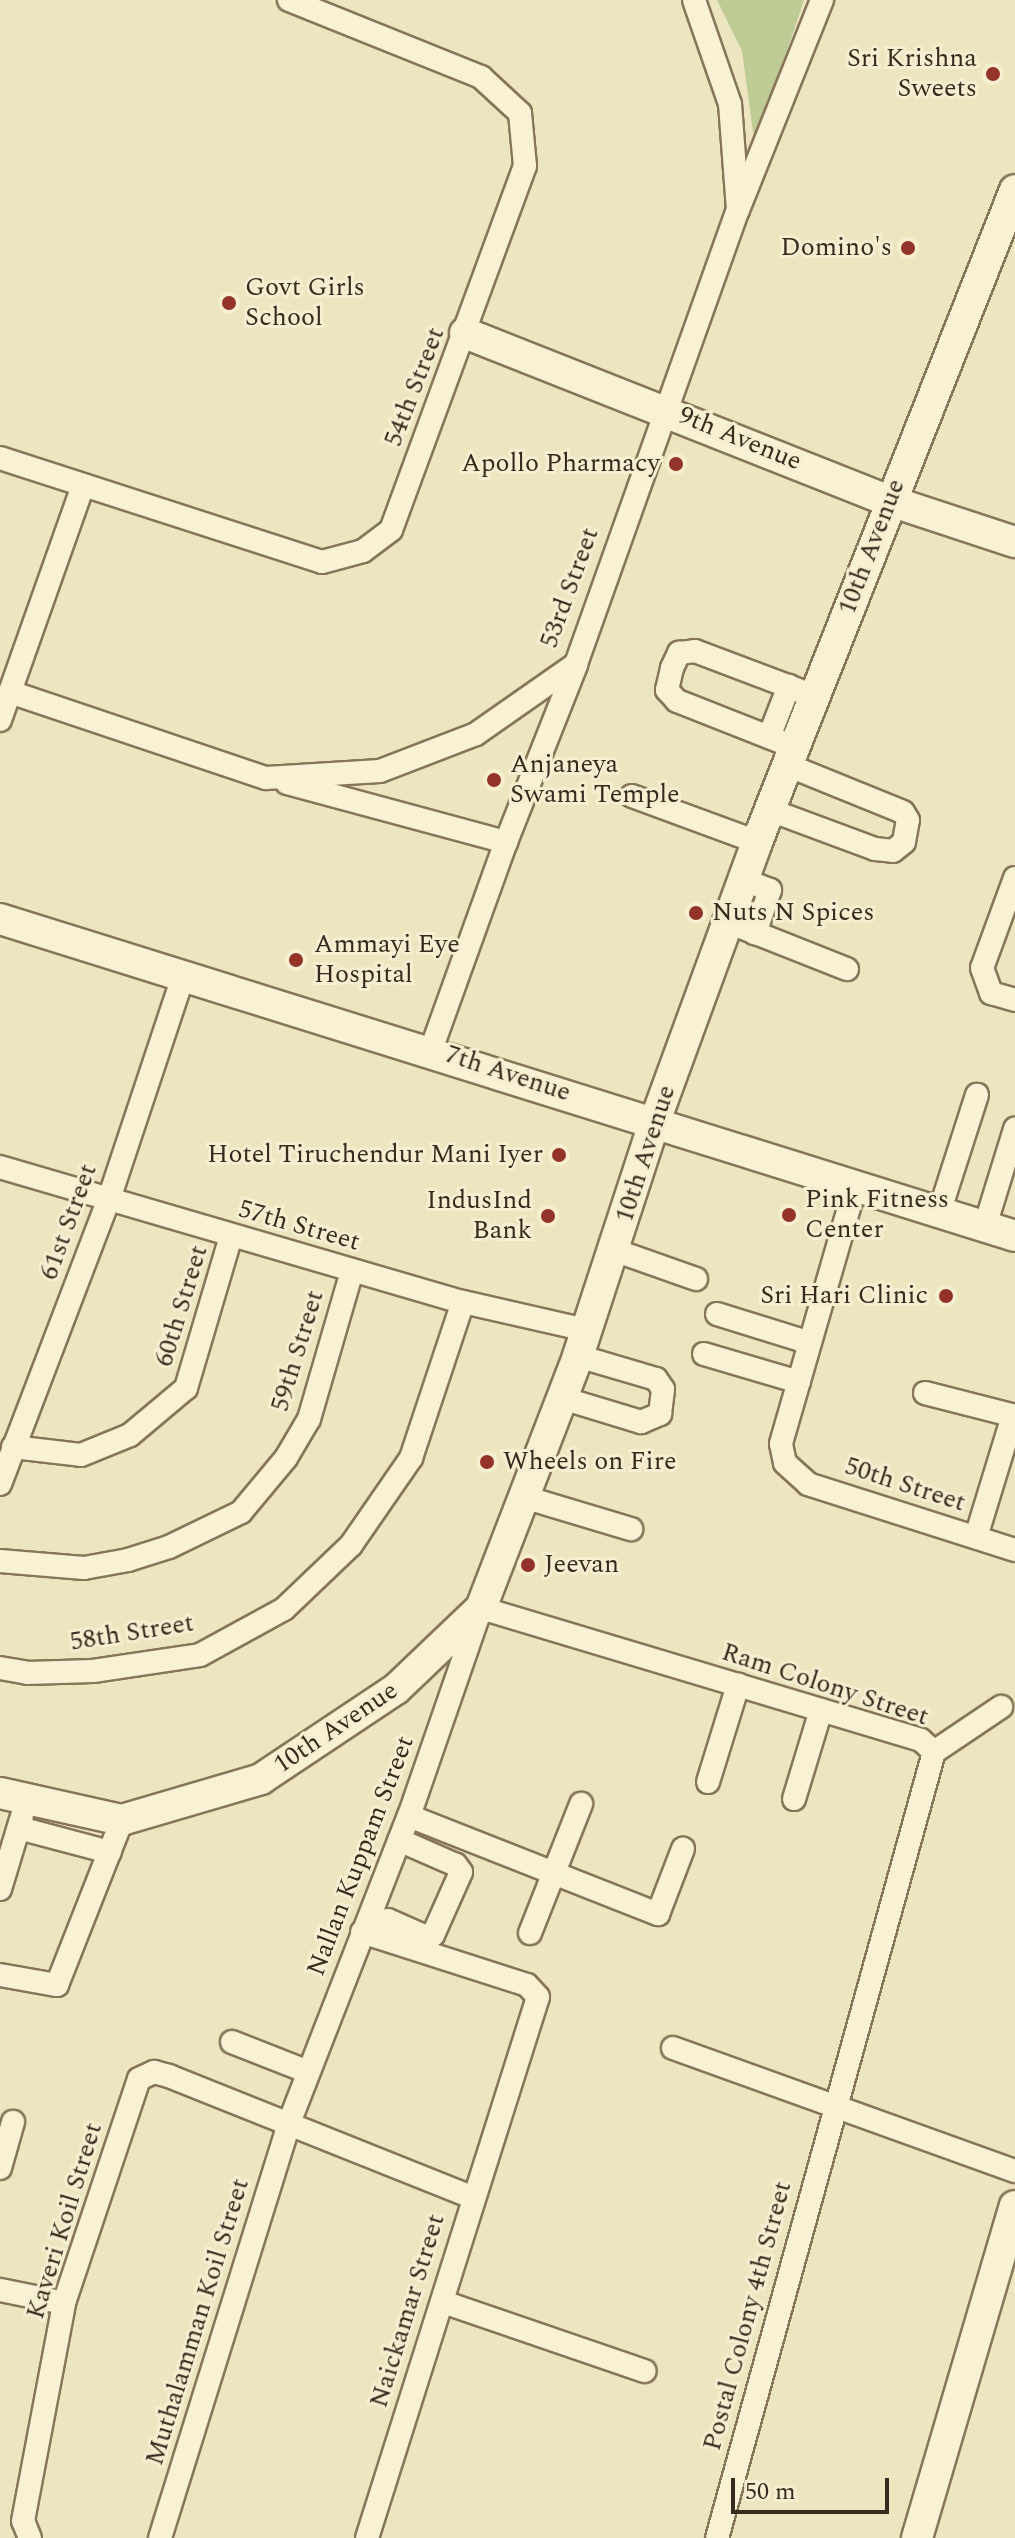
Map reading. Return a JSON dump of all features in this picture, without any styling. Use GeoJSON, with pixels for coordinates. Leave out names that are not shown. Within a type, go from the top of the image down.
{"type":"FeatureCollection","features":[{"type":"Feature","properties":{"kind":"street","name":"54th Street"},"geometry":{"type":"LineString","coordinates":[[0,458],[322,562],[363,551],[391,530],[525,166],[520,113],[481,77],[289,0]]}},
{"type":"Feature","properties":{"kind":"street","name":"53rd Street"},"geometry":{"type":"LineString","coordinates":[[10,692],[266,778],[380,771],[476,734],[576,664],[663,408],[738,210],[730,104],[694,0]]}},
{"type":"Feature","properties":{"kind":"street"},"geometry":{"type":"LineString","coordinates":[[738,210],[822,0]]}},
{"type":"Feature","properties":{"kind":"street","name":"10th Avenue"},"geometry":{"type":"LineString","coordinates":[[15,1807],[122,1820],[261,1779],[396,1689],[481,1608],[582,1343],[655,1121],[742,927],[744,880],[770,810],[801,691],[890,501],[1015,190]]}},
{"type":"Feature","properties":{"kind":"street","name":"9th Avenue"},"geometry":{"type":"LineString","coordinates":[[465,333],[663,408],[890,501],[1015,542]]}},
{"type":"Feature","properties":{"kind":"street"},"geometry":{"type":"LineString","coordinates":[[0,720],[83,485]]}},
{"type":"Feature","properties":{"kind":"street"},"geometry":{"type":"LineString","coordinates":[[770,810],[875,849],[893,851],[904,842],[908,820],[903,812],[784,750],[677,701],[667,690],[679,653],[695,651],[801,691]]}},
{"type":"Feature","properties":{"kind":"street"},"geometry":{"type":"LineString","coordinates":[[431,1050],[506,842],[576,664]]}},
{"type":"Feature","properties":{"kind":"street"},"geometry":{"type":"LineString","coordinates":[[266,778],[506,842]]}},
{"type":"Feature","properties":{"kind":"street"},"geometry":{"type":"LineString","coordinates":[[632,796],[757,842]]}},
{"type":"Feature","properties":{"kind":"street"},"geometry":{"type":"LineString","coordinates":[[1015,878],[982,968],[991,993],[1015,1000]]}},
{"type":"Feature","properties":{"kind":"street","name":"7th Avenue"},"geometry":{"type":"LineString","coordinates":[[0,919],[431,1050],[1015,1236]]}},
{"type":"Feature","properties":{"kind":"street"},"geometry":{"type":"LineString","coordinates":[[742,927],[847,969]]}},
{"type":"Feature","properties":{"kind":"street","name":"61st Street"},"geometry":{"type":"LineString","coordinates":[[0,1484],[109,1199],[183,977]]}},
{"type":"Feature","properties":{"kind":"street"},"geometry":{"type":"LineString","coordinates":[[940,1210],[977,1095]]}},
{"type":"Feature","properties":{"kind":"street"},"geometry":{"type":"LineString","coordinates":[[985,1226],[1015,1129]]}},
{"type":"Feature","properties":{"kind":"street","name":"57th Street"},"geometry":{"type":"LineString","coordinates":[[0,1167],[463,1302],[582,1343],[656,1379],[663,1389],[660,1414],[641,1422],[562,1398]]}},
{"type":"Feature","properties":{"kind":"street"},"geometry":{"type":"LineString","coordinates":[[704,1354],[799,1382],[855,1187]]}},
{"type":"Feature","properties":{"kind":"street","name":"60th Street"},"geometry":{"type":"LineString","coordinates":[[13,1447],[81,1455],[130,1435],[186,1388],[231,1236]]}},
{"type":"Feature","properties":{"kind":"street"},"geometry":{"type":"LineString","coordinates":[[614,1250],[696,1279]]}},
{"type":"Feature","properties":{"kind":"street","name":"59th Street"},"geometry":{"type":"LineString","coordinates":[[0,1561],[84,1568],[128,1560],[169,1547],[241,1512],[286,1458],[309,1419],[352,1271]]}},
{"type":"Feature","properties":{"kind":"street","name":"58th Street"},"geometry":{"type":"LineString","coordinates":[[0,1668],[27,1673],[93,1671],[200,1655],[284,1609],[351,1545],[411,1458],[463,1302]]}},
{"type":"Feature","properties":{"kind":"street"},"geometry":{"type":"LineString","coordinates":[[717,1314],[810,1343]]}},
{"type":"Feature","properties":{"kind":"street","name":"50th Street"},"geometry":{"type":"LineString","coordinates":[[799,1382],[781,1444],[785,1463],[808,1484],[1015,1550]]}},
{"type":"Feature","properties":{"kind":"street"},"geometry":{"type":"LineString","coordinates":[[925,1393],[1014,1416],[976,1537]]}},
{"type":"Feature","properties":{"kind":"street"},"geometry":{"type":"LineString","coordinates":[[524,1497],[631,1529]]}},
{"type":"Feature","properties":{"kind":"street","name":"Ram Colony Street"},"geometry":{"type":"LineString","coordinates":[[481,1608],[921,1740],[934,1752],[833,2108]]}},
{"type":"Feature","properties":{"kind":"street","name":"Nallan Kuppam Street"},"geometry":{"type":"LineString","coordinates":[[289,2123],[308,2072],[370,1934],[399,1840],[481,1608]]}},
{"type":"Feature","properties":{"kind":"street"},"geometry":{"type":"LineString","coordinates":[[708,1782],[738,1685]]}},
{"type":"Feature","properties":{"kind":"street"},"geometry":{"type":"LineString","coordinates":[[934,1752],[1001,1707]]}},
{"type":"Feature","properties":{"kind":"street"},"geometry":{"type":"LineString","coordinates":[[794,1799],[821,1710]]}},
{"type":"Feature","properties":{"kind":"street"},"geometry":{"type":"LineString","coordinates":[[530,1933],[581,1804]]}},
{"type":"Feature","properties":{"kind":"street"},"geometry":{"type":"LineString","coordinates":[[0,1889],[15,1807],[110,1852]]}},
{"type":"Feature","properties":{"kind":"street"},"geometry":{"type":"LineString","coordinates":[[409,1816],[658,1914],[683,1849]]}},
{"type":"Feature","properties":{"kind":"street"},"geometry":{"type":"LineString","coordinates":[[0,1975],[57,1985],[122,1820]]}},
{"type":"Feature","properties":{"kind":"street"},"geometry":{"type":"LineString","coordinates":[[370,1934],[388,1920],[424,1936],[433,1935],[461,1872],[456,1865],[399,1840]]}},
{"type":"Feature","properties":{"kind":"street"},"geometry":{"type":"LineString","coordinates":[[370,1934],[527,1985],[538,1997],[472,2197]]}},
{"type":"Feature","properties":{"kind":"street"},"geometry":{"type":"LineString","coordinates":[[232,2042],[308,2072]]}},
{"type":"Feature","properties":{"kind":"street"},"geometry":{"type":"LineString","coordinates":[[673,2048],[1015,2171]]}},
{"type":"Feature","properties":{"kind":"street","name":"Kaveri Koil Street"},"geometry":{"type":"LineString","coordinates":[[30,2538],[23,2521],[64,2303],[139,2079],[154,2072],[169,2076],[289,2123]]}},
{"type":"Feature","properties":{"kind":"street","name":"Postal Colony 4th Street"},"geometry":{"type":"LineString","coordinates":[[717,2538],[833,2108]]}},
{"type":"Feature","properties":{"kind":"street"},"geometry":{"type":"LineString","coordinates":[[0,2168],[13,2122]]}},
{"type":"Feature","properties":{"kind":"street","name":"Naickamar Street"},"geometry":{"type":"LineString","coordinates":[[289,2123],[472,2197],[443,2302],[367,2538]]}},
{"type":"Feature","properties":{"kind":"street","name":"Muthalamman Koil Street"},"geometry":{"type":"LineString","coordinates":[[160,2538],[289,2123]]}},
{"type":"Feature","properties":{"kind":"street"},"geometry":{"type":"LineString","coordinates":[[917,2538],[1015,2206]]}},
{"type":"Feature","properties":{"kind":"street"},"geometry":{"type":"LineString","coordinates":[[0,2290],[64,2303]]}},
{"type":"Feature","properties":{"kind":"street"},"geometry":{"type":"LineString","coordinates":[[443,2302],[644,2371]]}},
{"type":"Feature","properties":{"kind":"green space"},"geometry":{"type":"Polygon","coordinates":[[[717,0],[804,0],[755,146],[742,51],[717,0]]]}},
{"type":"Feature","properties":{"kind":"place","name":"Sri Krishna Sweets"},"geometry":{"type":"Point","coordinates":[993,74]}},
{"type":"Feature","properties":{"kind":"place","name":"Domino's"},"geometry":{"type":"Point","coordinates":[908,248]}},
{"type":"Feature","properties":{"kind":"place","name":"Govt Girls School"},"geometry":{"type":"Point","coordinates":[229,303]}},
{"type":"Feature","properties":{"kind":"place","name":"Apollo Pharmacy"},"geometry":{"type":"Point","coordinates":[676,464]}},
{"type":"Feature","properties":{"kind":"place","name":"Anjaneya Swami Temple"},"geometry":{"type":"Point","coordinates":[494,780]}},
{"type":"Feature","properties":{"kind":"place","name":"Nuts N Spices"},"geometry":{"type":"Point","coordinates":[696,913]}},
{"type":"Feature","properties":{"kind":"place","name":"Ammayi Eye Hospital"},"geometry":{"type":"Point","coordinates":[296,960]}},
{"type":"Feature","properties":{"kind":"place","name":"Hotel Tiruchendur Mani Iyer"},"geometry":{"type":"Point","coordinates":[559,1155]}},
{"type":"Feature","properties":{"kind":"place","name":"Pink Fitness Center"},"geometry":{"type":"Point","coordinates":[789,1215]}},
{"type":"Feature","properties":{"kind":"place","name":"IndusInd Bank"},"geometry":{"type":"Point","coordinates":[548,1216]}},
{"type":"Feature","properties":{"kind":"place","name":"Sri Hari Clinic"},"geometry":{"type":"Point","coordinates":[946,1296]}},
{"type":"Feature","properties":{"kind":"place","name":"Wheels on Fire"},"geometry":{"type":"Point","coordinates":[487,1462]}},
{"type":"Feature","properties":{"kind":"place","name":"Jeevan"},"geometry":{"type":"Point","coordinates":[528,1565]}}]}
